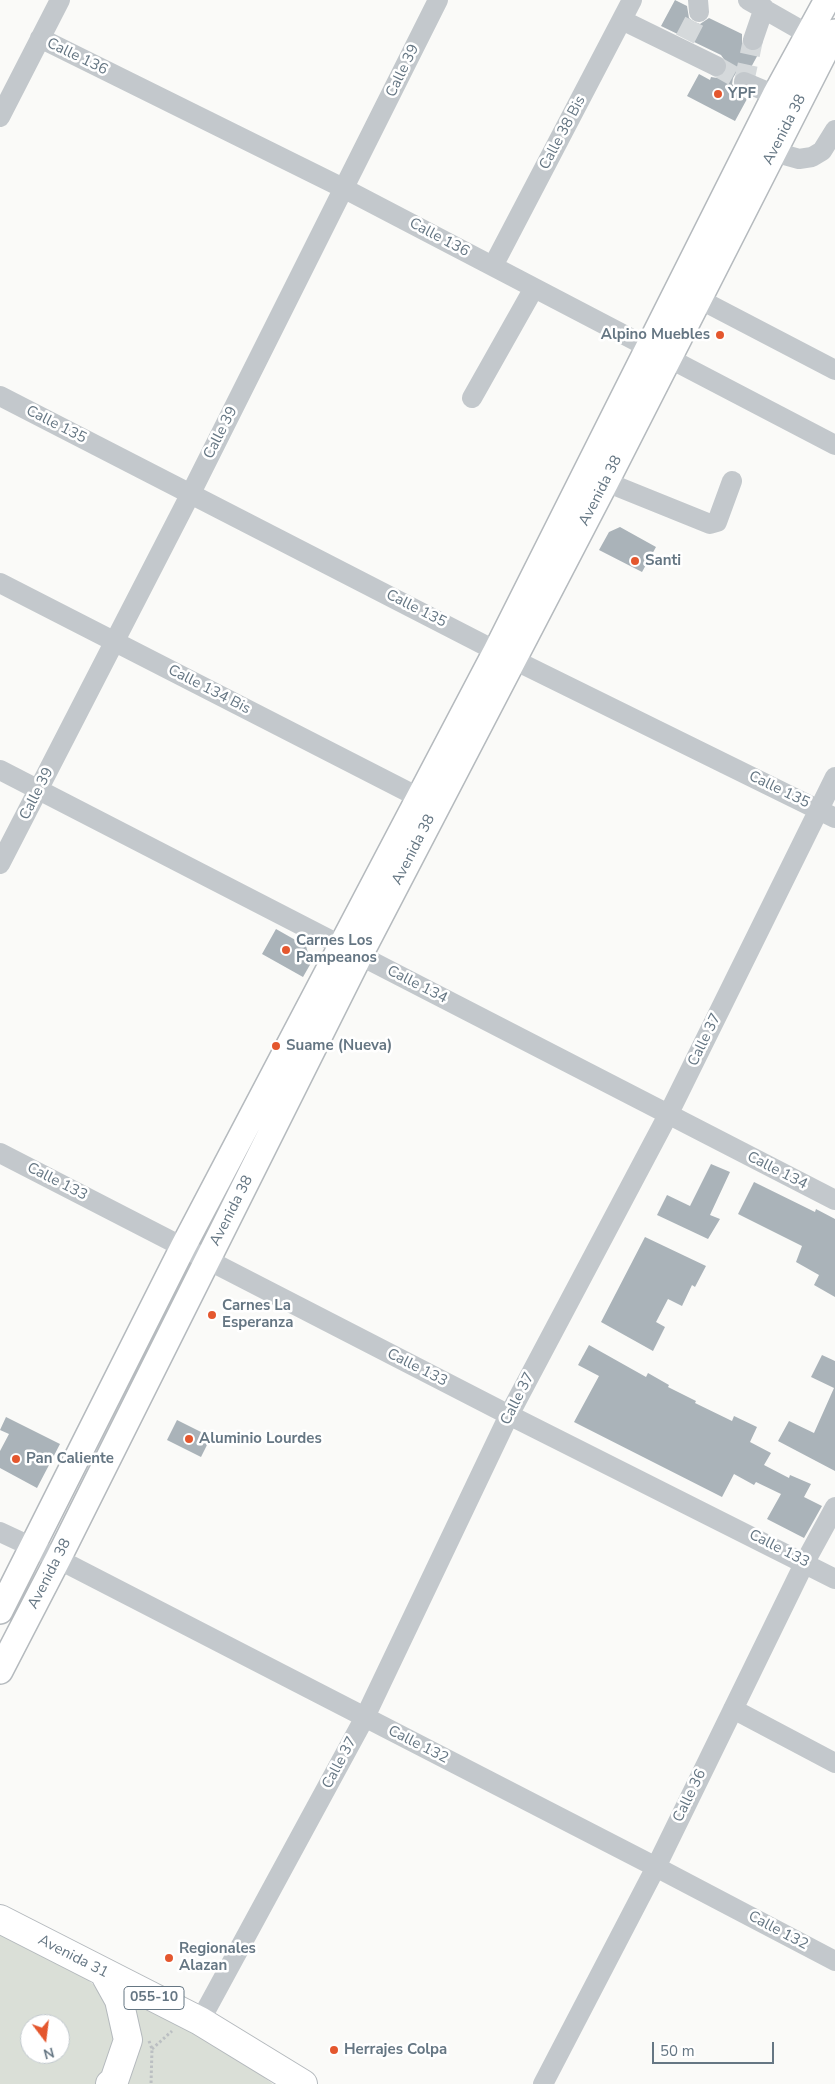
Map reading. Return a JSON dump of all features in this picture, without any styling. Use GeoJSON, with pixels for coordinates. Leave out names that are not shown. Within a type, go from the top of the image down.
{"type":"FeatureCollection","features":[{"type":"Feature","properties":{"kind":"highway","name":"Avenida 31"},"geometry":{"type":"LineString","coordinates":[[0,1919],[191,2017],[303,2084]]}},
{"type":"Feature","properties":{"kind":"highway"},"geometry":{"type":"LineString","coordinates":[[104,1973],[119,2000],[128,2040],[114,2081],[110,2084]]}},
{"type":"Feature","properties":{"kind":"main road","name":"Avenida 38"},"geometry":{"type":"LineString","coordinates":[[0,1611],[33,1549],[183,1247],[350,951],[505,655],[658,353],[699,299],[774,152],[827,40],[827,0]]}},
{"type":"Feature","properties":{"kind":"main road","name":"Avenida 38"},"geometry":{"type":"LineString","coordinates":[[0,1671],[207,1260],[350,951],[418,797],[505,655],[606,482],[658,353],[775,95],[827,40]]}},
{"type":"Feature","properties":{"kind":"street"},"geometry":{"type":"LineString","coordinates":[[0,117],[60,0]]}},
{"type":"Feature","properties":{"kind":"street","name":"Calle 39"},"geometry":{"type":"LineString","coordinates":[[0,864],[191,493],[345,189],[438,0]]}},
{"type":"Feature","properties":{"kind":"street","name":"Calle 38 Bis"},"geometry":{"type":"LineString","coordinates":[[493,266],[632,0]]}},
{"type":"Feature","properties":{"kind":"street"},"geometry":{"type":"LineString","coordinates":[[753,40],[756,4],[827,40]]}},
{"type":"Feature","properties":{"kind":"street"},"geometry":{"type":"LineString","coordinates":[[622,20],[683,44],[716,66]]}},
{"type":"Feature","properties":{"kind":"street","name":"Calle 136"},"geometry":{"type":"LineString","coordinates":[[40,38],[345,189],[835,445]]}},
{"type":"Feature","properties":{"kind":"street"},"geometry":{"type":"LineString","coordinates":[[744,82],[775,95]]}},
{"type":"Feature","properties":{"kind":"street"},"geometry":{"type":"LineString","coordinates":[[774,152],[799,159],[812,157],[822,151],[835,130]]}},
{"type":"Feature","properties":{"kind":"street"},"geometry":{"type":"LineString","coordinates":[[472,398],[534,288]]}},
{"type":"Feature","properties":{"kind":"street"},"geometry":{"type":"LineString","coordinates":[[699,299],[835,370]]}},
{"type":"Feature","properties":{"kind":"street","name":"Calle 135"},"geometry":{"type":"LineString","coordinates":[[0,396],[505,655],[827,814]]}},
{"type":"Feature","properties":{"kind":"street"},"geometry":{"type":"LineString","coordinates":[[606,482],[710,524],[717,522],[732,481]]}},
{"type":"Feature","properties":{"kind":"street","name":"Calle 134 Bis"},"geometry":{"type":"LineString","coordinates":[[0,583],[418,797]]}},
{"type":"Feature","properties":{"kind":"street","name":"Calle 134"},"geometry":{"type":"LineString","coordinates":[[0,770],[835,1200]]}},
{"type":"Feature","properties":{"kind":"street","name":"Calle 37"},"geometry":{"type":"LineString","coordinates":[[191,2017],[365,1717],[509,1415],[827,814],[835,777]]}},
{"type":"Feature","properties":{"kind":"street","name":"Calle 133"},"geometry":{"type":"LineString","coordinates":[[0,1153],[509,1415],[805,1562],[835,1579]]}},
{"type":"Feature","properties":{"kind":"street","name":"Calle 36"},"geometry":{"type":"LineString","coordinates":[[543,2084],[656,1867],[805,1562],[835,1507]]}},
{"type":"Feature","properties":{"kind":"street","name":"Calle 132"},"geometry":{"type":"LineString","coordinates":[[0,1532],[58,1559],[835,1961]]}},
{"type":"Feature","properties":{"kind":"street"},"geometry":{"type":"LineString","coordinates":[[733,1709],[835,1763]]}},
{"type":"Feature","properties":{"kind":"path"},"geometry":{"type":"LineString","coordinates":[[152,2049],[191,2017]]}},
{"type":"Feature","properties":{"kind":"shaded area"},"geometry":{"type":"Polygon","coordinates":[[[0,1933],[81,1974],[107,1996],[119,2032],[101,2084],[0,2084],[0,1933]]]}},
{"type":"Feature","properties":{"kind":"shaded area"},"geometry":{"type":"Polygon","coordinates":[[[130,2000],[185,2028],[244,2062],[273,2084],[121,2084],[130,2000]]]}},
{"type":"Feature","properties":{"kind":"building"},"geometry":{"type":"Polygon","coordinates":[[[675,0],[687,6],[689,18],[694,22],[700,24],[709,18],[742,34],[742,43],[749,51],[755,52],[761,49],[749,71],[742,70],[736,73],[733,78],[732,84],[738,94],[747,99],[735,121],[687,96],[699,74],[710,80],[711,77],[717,78],[726,72],[728,65],[721,55],[661,26],[675,0]]]}},
{"type":"Feature","properties":{"kind":"building","name":"Santi"},"geometry":{"type":"Polygon","coordinates":[[[620,527],[656,547],[642,572],[599,550],[609,532],[620,527]]]}},
{"type":"Feature","properties":{"kind":"building","name":"Carnes Los Pampeanos"},"geometry":{"type":"Polygon","coordinates":[[[276,929],[306,946],[311,963],[303,977],[262,954],[276,929]]]}},
{"type":"Feature","properties":{"kind":"building"},"geometry":{"type":"Polygon","coordinates":[[[711,1164],[730,1172],[710,1215],[720,1219],[708,1239],[657,1215],[667,1195],[690,1206],[711,1164]]]}},
{"type":"Feature","properties":{"kind":"building"},"geometry":{"type":"Polygon","coordinates":[[[754,1182],[815,1212],[816,1209],[835,1219],[835,1297],[814,1285],[819,1275],[796,1262],[802,1246],[738,1214],[754,1182]]]}},
{"type":"Feature","properties":{"kind":"building"},"geometry":{"type":"Polygon","coordinates":[[[645,1237],[706,1266],[695,1287],[692,1285],[682,1306],[668,1299],[656,1322],[665,1327],[653,1351],[601,1322],[645,1237]]]}},
{"type":"Feature","properties":{"kind":"building"},"geometry":{"type":"Polygon","coordinates":[[[589,1345],[646,1377],[648,1373],[669,1385],[668,1387],[696,1401],[695,1403],[732,1421],[734,1416],[757,1427],[750,1442],[771,1453],[764,1465],[789,1478],[790,1475],[811,1484],[804,1497],[822,1506],[804,1538],[767,1519],[781,1494],[756,1482],[754,1485],[734,1474],[722,1497],[574,1422],[599,1376],[578,1365],[589,1345]]]}},
{"type":"Feature","properties":{"kind":"building"},"geometry":{"type":"Polygon","coordinates":[[[822,1355],[835,1361],[835,1471],[778,1441],[789,1421],[814,1433],[834,1388],[811,1377],[822,1355]]]}},
{"type":"Feature","properties":{"kind":"building"},"geometry":{"type":"Polygon","coordinates":[[[6,1417],[60,1444],[37,1488],[0,1468],[0,1451],[9,1434],[0,1430],[6,1417]]]}},
{"type":"Feature","properties":{"kind":"building","name":"Aluminio Lourdes"},"geometry":{"type":"Polygon","coordinates":[[[177,1420],[211,1437],[201,1457],[167,1440],[177,1420]]]}},
{"type":"Feature","properties":{"kind":"tunnel"},"geometry":{"type":"LineString","coordinates":[[685,39],[699,12]]}},
{"type":"Feature","properties":{"kind":"tunnel"},"geometry":{"type":"LineString","coordinates":[[716,66],[744,82],[753,40]]}},
{"type":"Feature","properties":{"kind":"place","name":"YPF"},"geometry":{"type":"Point","coordinates":[718,94]}},
{"type":"Feature","properties":{"kind":"place","name":"Alpino Muebles"},"geometry":{"type":"Point","coordinates":[720,335]}},
{"type":"Feature","properties":{"kind":"place","name":"Santi"},"geometry":{"type":"Point","coordinates":[635,561]}},
{"type":"Feature","properties":{"kind":"place","name":"Carnes Los Pampeanos"},"geometry":{"type":"Point","coordinates":[286,950]}},
{"type":"Feature","properties":{"kind":"place","name":"Suame (Nueva)"},"geometry":{"type":"Point","coordinates":[276,1046]}},
{"type":"Feature","properties":{"kind":"place","name":"Carnes La Esperanza"},"geometry":{"type":"Point","coordinates":[212,1315]}},
{"type":"Feature","properties":{"kind":"place","name":"Aluminio Lourdes"},"geometry":{"type":"Point","coordinates":[189,1439]}},
{"type":"Feature","properties":{"kind":"place","name":"Pan Caliente"},"geometry":{"type":"Point","coordinates":[16,1459]}},
{"type":"Feature","properties":{"kind":"place","name":"Regionales Alazan"},"geometry":{"type":"Point","coordinates":[169,1958]}},
{"type":"Feature","properties":{"kind":"place","name":"Herrajes Colpa"},"geometry":{"type":"Point","coordinates":[334,2050]}}]}
